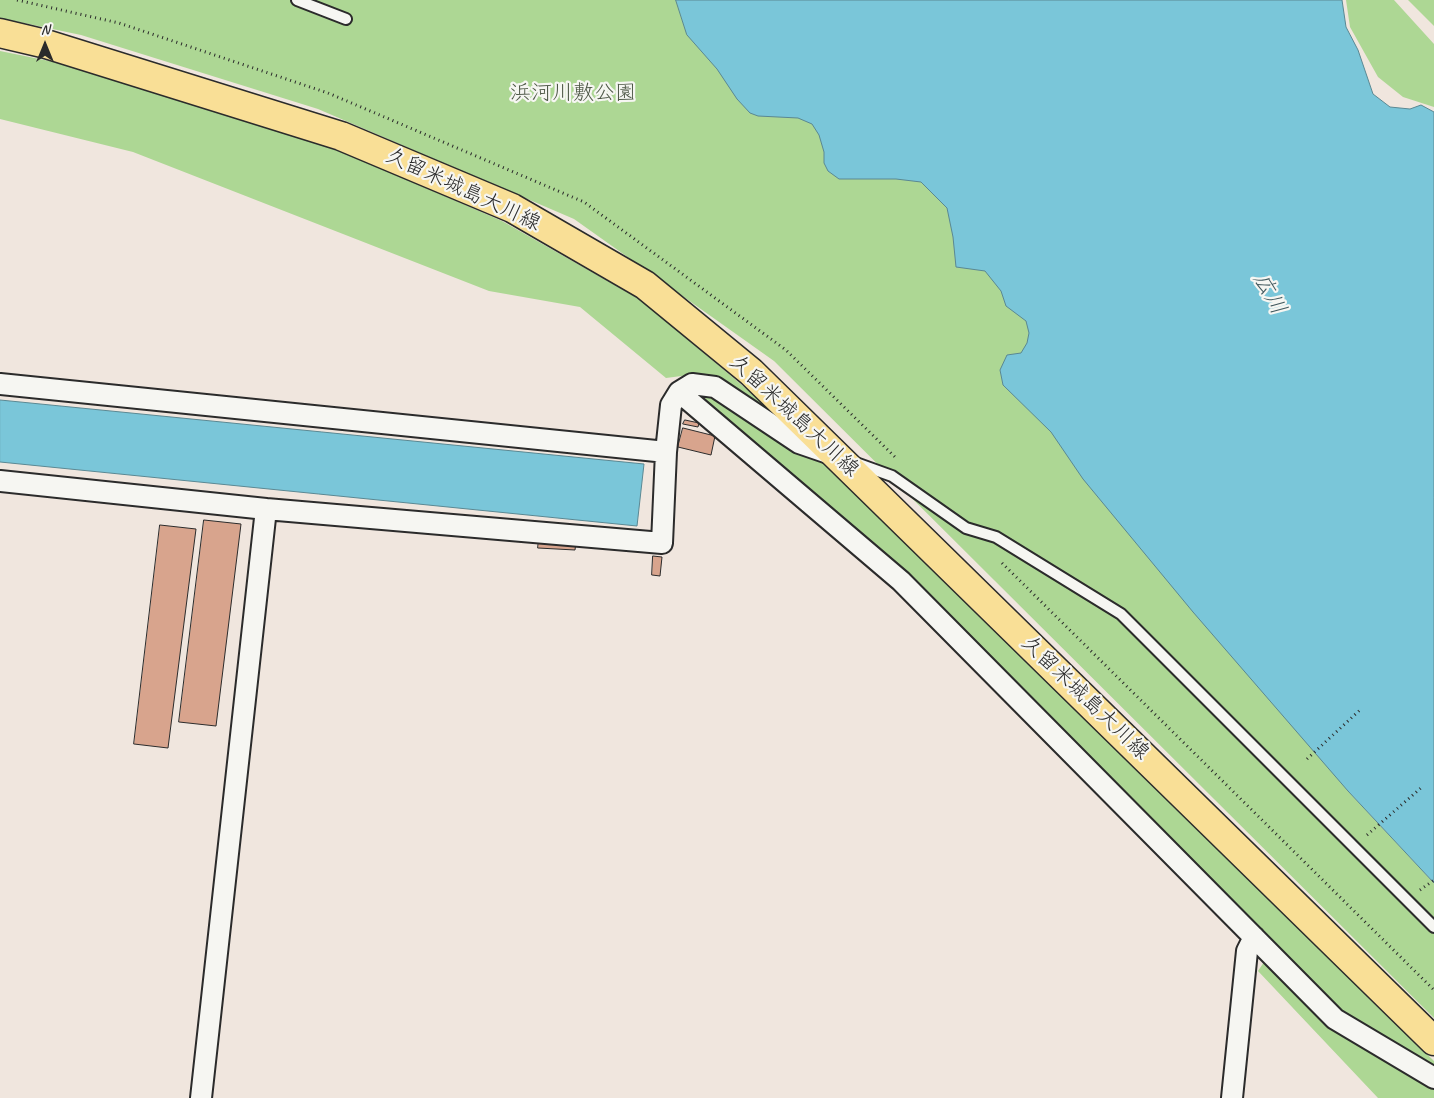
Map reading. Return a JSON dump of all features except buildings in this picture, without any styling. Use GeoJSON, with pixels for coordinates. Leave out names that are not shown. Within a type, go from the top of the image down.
{"type":"FeatureCollection","features":[{"type":"Feature","properties":{"kind":"main road","name":"久留米城島大川線"},"geometry":{"type":"LineString","coordinates":[[0,34],[46,44],[341,136],[512,208],[645,285],[752,372],[1434,1041]]}},
{"type":"Feature","properties":{"kind":"street"},"geometry":{"type":"LineString","coordinates":[[0,384],[666,452]]}},
{"type":"Feature","properties":{"kind":"street"},"geometry":{"type":"LineString","coordinates":[[0,481],[266,509],[662,543],[666,452],[672,405],[679,392],[692,384],[715,386],[798,443],[838,457]]}},
{"type":"Feature","properties":{"kind":"street"},"geometry":{"type":"LineString","coordinates":[[679,392],[901,581],[1335,1018],[1434,1078]]}},
{"type":"Feature","properties":{"kind":"street"},"geometry":{"type":"LineString","coordinates":[[201,1098],[266,509]]}},
{"type":"Feature","properties":{"kind":"street"},"geometry":{"type":"LineString","coordinates":[[1232,1098],[1247,952],[1254,937]]}},
{"type":"Feature","properties":{"kind":"lane"},"geometry":{"type":"LineString","coordinates":[[297,0],[346,19]]}},
{"type":"Feature","properties":{"kind":"lane"},"geometry":{"type":"LineString","coordinates":[[838,457],[892,476],[966,528],[996,537],[1121,614],[1434,927]]}},
{"type":"Feature","properties":{"kind":"path"},"geometry":{"type":"LineString","coordinates":[[1307,758],[1361,709]]}},
{"type":"Feature","properties":{"kind":"path"},"geometry":{"type":"LineString","coordinates":[[1364,837],[1422,787]]}},
{"type":"Feature","properties":{"kind":"path"},"geometry":{"type":"LineString","coordinates":[[1420,891],[1434,880]]}},
{"type":"Feature","properties":{"kind":"green space","name":"浜河川敷公園"},"geometry":{"type":"Polygon","coordinates":[[[0,0],[749,0],[914,150],[1348,791],[1434,883],[1434,1018],[774,361],[574,219],[318,109],[81,35],[0,18],[0,0]]]}},
{"type":"Feature","properties":{"kind":"green space"},"geometry":{"type":"Polygon","coordinates":[[[1346,0],[1394,0],[1434,44],[1434,107],[1403,97],[1378,77],[1350,27],[1346,0]]]}},
{"type":"Feature","properties":{"kind":"green space"},"geometry":{"type":"Polygon","coordinates":[[[1408,0],[1434,0],[1434,26],[1408,0]]]}},
{"type":"Feature","properties":{"kind":"green space"},"geometry":{"type":"Polygon","coordinates":[[[0,51],[74,66],[341,151],[502,221],[641,300],[794,429],[689,375],[666,378],[580,307],[489,291],[133,152],[0,119],[0,51]]]}},
{"type":"Feature","properties":{"kind":"green space"},"geometry":{"type":"Polygon","coordinates":[[[699,396],[719,398],[824,464],[1434,1061],[1434,1072],[1340,1014],[699,396]]]}},
{"type":"Feature","properties":{"kind":"green space"},"geometry":{"type":"Polygon","coordinates":[[[1266,959],[1434,1086],[1434,1098],[1378,1098],[1258,971],[1266,959]]]}},
{"type":"Feature","properties":{"kind":"water","name":"広川"},"geometry":{"type":"Polygon","coordinates":[[[676,0],[1342,0],[1346,27],[1358,50],[1373,94],[1390,107],[1410,109],[1421,105],[1434,112],[1434,883],[1348,791],[1193,612],[1083,479],[1051,432],[1003,385],[1000,370],[1007,355],[1021,353],[1027,343],[1029,333],[1026,321],[1006,306],[1001,291],[985,271],[956,267],[953,237],[947,208],[921,182],[896,179],[839,179],[828,171],[824,163],[824,152],[819,135],[812,124],[798,118],[758,116],[750,113],[737,99],[717,69],[687,35],[676,0]]]}},
{"type":"Feature","properties":{"kind":"water"},"geometry":{"type":"Polygon","coordinates":[[[0,400],[644,464],[637,526],[0,462],[0,400]]]}}]}
